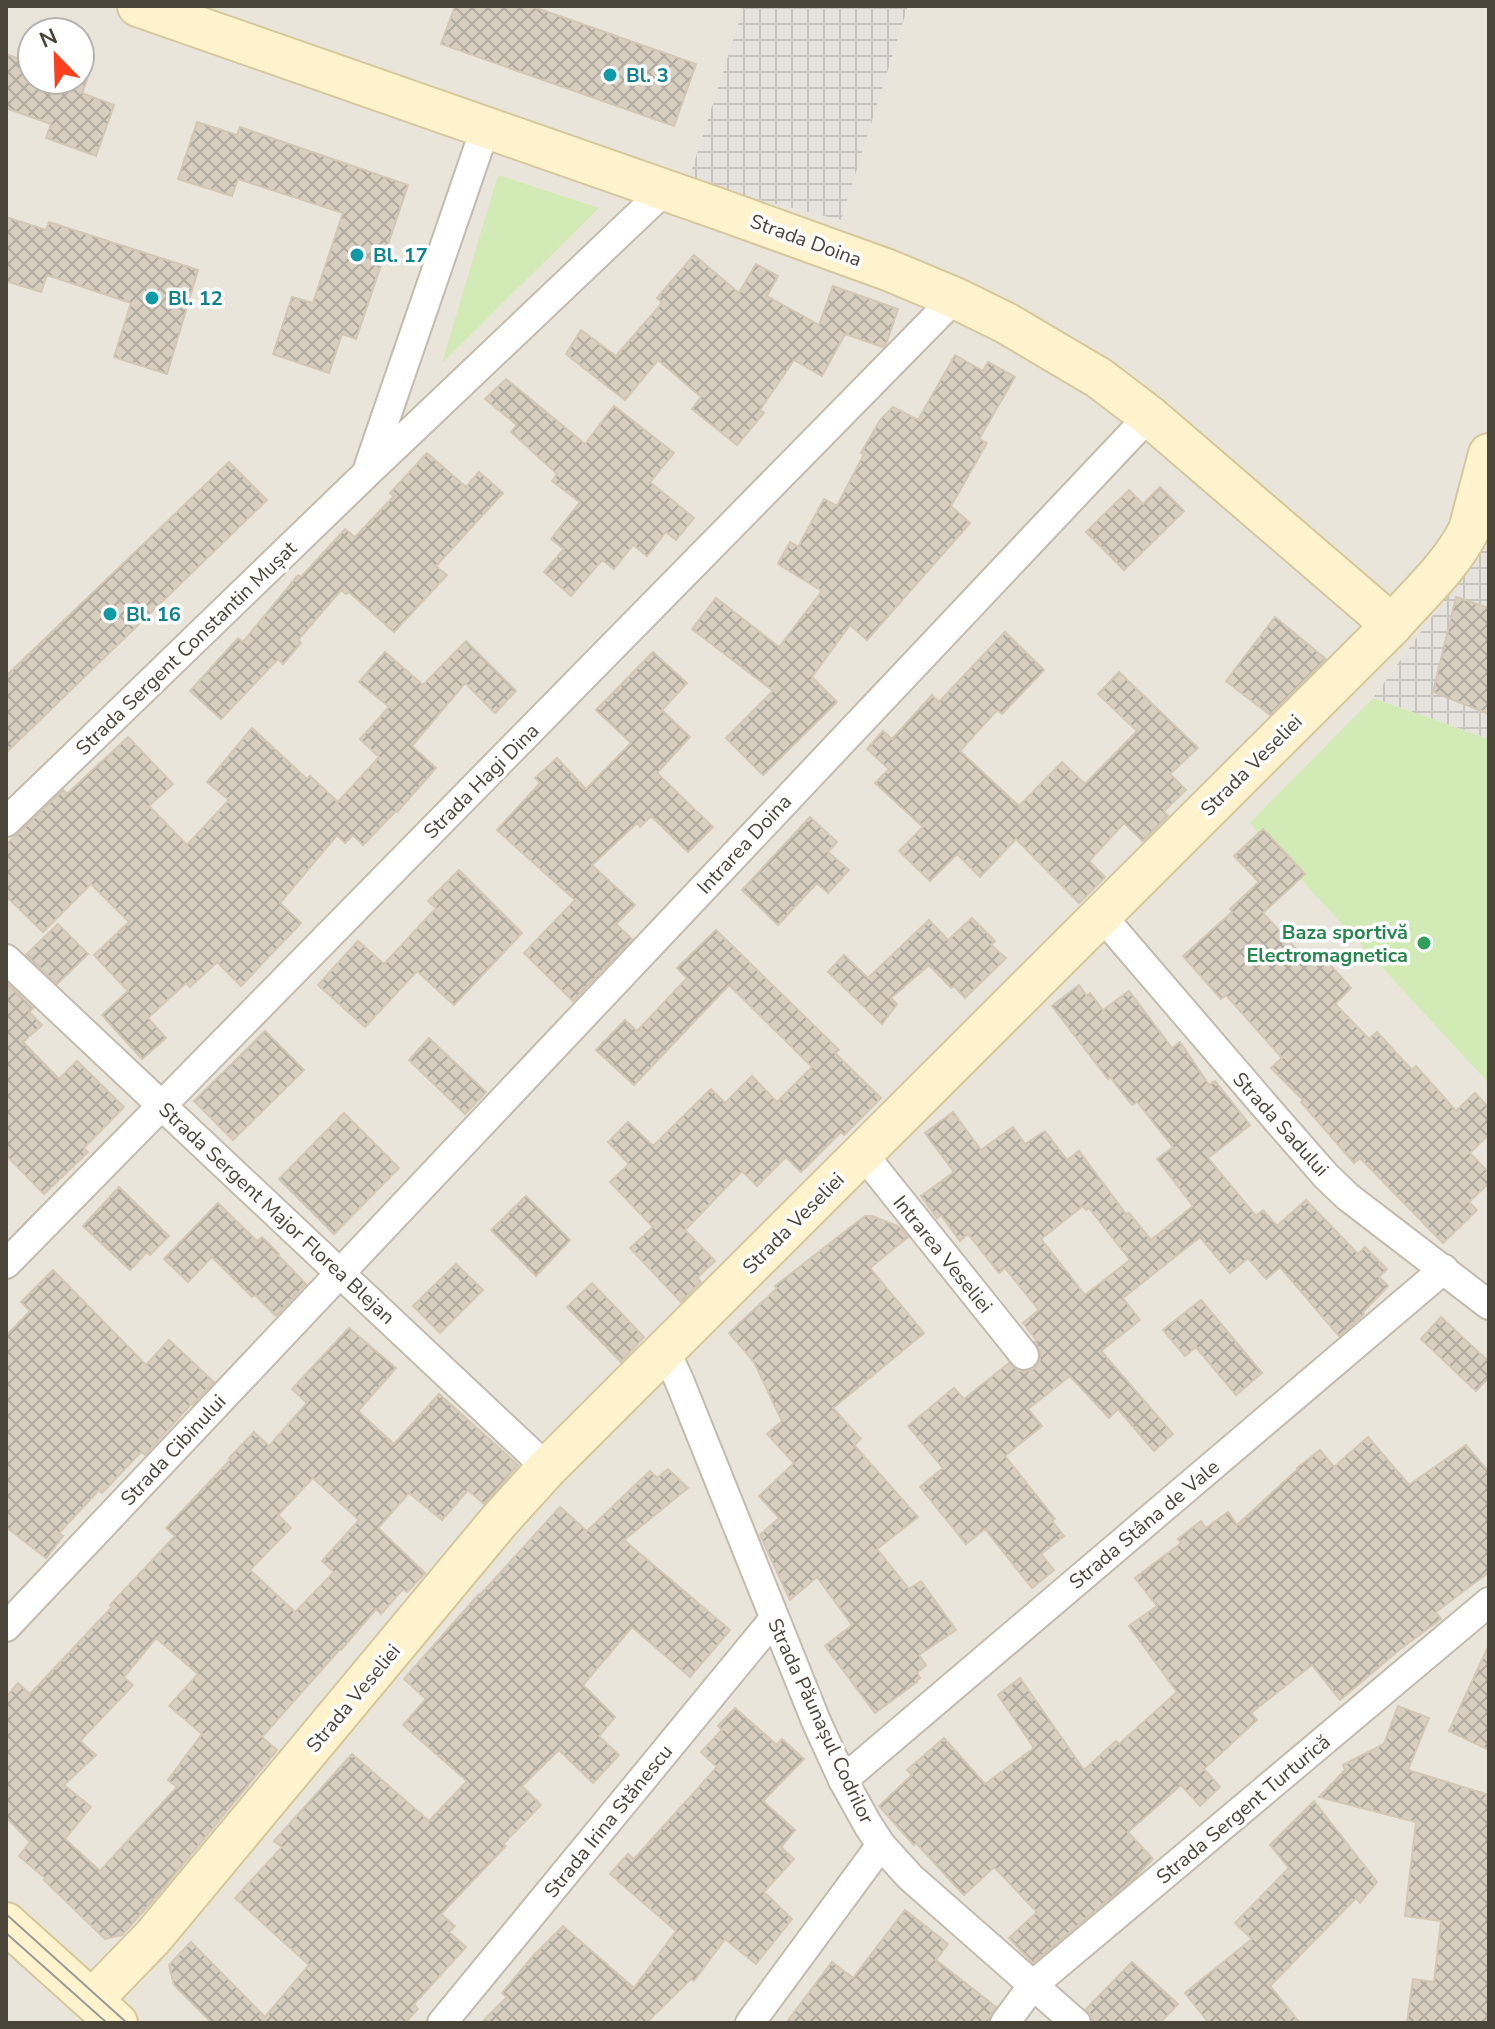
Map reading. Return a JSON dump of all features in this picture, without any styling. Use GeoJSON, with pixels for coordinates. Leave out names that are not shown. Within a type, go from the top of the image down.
{"type":"FeatureCollection","features":[{"type":"Feature","properties":{"kind":"street","name":"Strada Doina"},"geometry":{"type":"LineString","coordinates":[[138,6],[888,270],[1006,323],[1099,378],[1149,416],[1392,625]]}},
{"type":"Feature","properties":{"kind":"street","name":"Strada Sergent Constantin Mușat"},"geometry":{"type":"LineString","coordinates":[[367,473],[486,126]]}},
{"type":"Feature","properties":{"kind":"street","name":"Strada Sergent Constantin Mușat"},"geometry":{"type":"LineString","coordinates":[[6,822],[665,190]]}},
{"type":"Feature","properties":{"kind":"street","name":"Strada Hagi Dina"},"geometry":{"type":"LineString","coordinates":[[6,1264],[955,298]]}},
{"type":"Feature","properties":{"kind":"street","name":"Intrarea Doina"},"geometry":{"type":"LineString","coordinates":[[340,1273],[1149,416]]}},
{"type":"Feature","properties":{"kind":"street","name":"Strada Veseliei"},"geometry":{"type":"LineString","coordinates":[[104,2012],[153,1937],[499,1521],[547,1468],[1392,625],[1463,541],[1469,530],[1489,454]]}},
{"type":"Feature","properties":{"kind":"street","name":"Strada Sadului"},"geometry":{"type":"LineString","coordinates":[[1101,915],[1326,1176],[1348,1197],[1489,1305]]}},
{"type":"Feature","properties":{"kind":"street","name":"Strada Sergent Major Florea Blejan"},"geometry":{"type":"LineString","coordinates":[[6,959],[547,1468]]}},
{"type":"Feature","properties":{"kind":"street","name":"Intrarea Veseliei"},"geometry":{"type":"LineString","coordinates":[[863,1154],[1024,1355]]}},
{"type":"Feature","properties":{"kind":"street","name":"Strada Stâna de Vale"},"geometry":{"type":"LineString","coordinates":[[843,1780],[1444,1269]]}},
{"type":"Feature","properties":{"kind":"street","name":"Strada Cibinului"},"geometry":{"type":"LineString","coordinates":[[6,1627],[340,1273]]}},
{"type":"Feature","properties":{"kind":"street","name":"Strada Păunașul Codrilor"},"geometry":{"type":"LineString","coordinates":[[665,1350],[774,1619],[857,1806],[881,1845],[910,1877],[1076,2023]]}},
{"type":"Feature","properties":{"kind":"street","name":"Strada Sergent Turturică"},"geometry":{"type":"LineString","coordinates":[[1005,2023],[1033,1985],[1489,1602]]}},
{"type":"Feature","properties":{"kind":"street","name":"Strada Irina Stănescu"},"geometry":{"type":"LineString","coordinates":[[442,2023],[774,1619]]}},
{"type":"Feature","properties":{"kind":"street"},"geometry":{"type":"LineString","coordinates":[[750,2023],[881,1845]]}},
{"type":"Feature","properties":{"kind":"street"},"geometry":{"type":"LineString","coordinates":[[6,1923],[104,2012]]}},
{"type":"Feature","properties":{"kind":"shaded area"},"geometry":{"type":"Polygon","coordinates":[[[6,6],[735,6],[743,9],[840,220],[908,6],[1489,6],[1489,454],[1446,597],[1373,698],[1249,823],[1489,1084],[1489,2023],[6,2023],[6,6]]]}},
{"type":"Feature","properties":{"kind":"shaded area"},"geometry":{"type":"Polygon","coordinates":[[[735,6],[908,6],[841,220],[688,182],[743,9],[735,6]]]}},
{"type":"Feature","properties":{"kind":"shaded area"},"geometry":{"type":"Polygon","coordinates":[[[1489,454],[1489,739],[1373,698],[1446,597],[1489,454]]]}},
{"type":"Feature","properties":{"kind":"green space"},"geometry":{"type":"Polygon","coordinates":[[[498,175],[599,208],[442,363],[498,175]]]}},
{"type":"Feature","properties":{"kind":"green space","name":"Baza sportivă Electromagnetica"},"geometry":{"type":"Polygon","coordinates":[[[1373,698],[1489,739],[1489,1084],[1249,823],[1373,698]]]}},
{"type":"Feature","properties":{"kind":"building","name":"Bl. 3"},"geometry":{"type":"Polygon","coordinates":[[[455,6],[531,6],[696,64],[674,126],[441,44],[455,6]]]}},
{"type":"Feature","properties":{"kind":"building"},"geometry":{"type":"Polygon","coordinates":[[[6,54],[16,58],[16,96],[90,96],[114,105],[96,156],[46,138],[51,124],[6,108],[6,54]]]}},
{"type":"Feature","properties":{"kind":"building","name":"Bl. 17"},"geometry":{"type":"Polygon","coordinates":[[[197,122],[237,135],[240,127],[408,185],[356,339],[342,334],[329,373],[273,354],[292,297],[313,303],[343,213],[238,179],[232,196],[178,179],[197,122]]]}},
{"type":"Feature","properties":{"kind":"building","name":"Bl. 12"},"geometry":{"type":"Polygon","coordinates":[[[6,217],[46,230],[49,222],[198,270],[167,374],[114,357],[131,303],[47,275],[41,292],[6,281],[6,217]]]}},
{"type":"Feature","properties":{"kind":"building"},"geometry":{"type":"Polygon","coordinates":[[[694,255],[739,293],[756,264],[778,276],[767,296],[819,325],[833,286],[898,309],[886,344],[883,347],[845,334],[822,376],[794,360],[760,410],[764,413],[737,445],[692,409],[701,397],[658,360],[625,400],[566,354],[581,330],[616,356],[662,303],[657,298],[694,255]]]}},
{"type":"Feature","properties":{"kind":"building"},"geometry":{"type":"Polygon","coordinates":[[[955,355],[983,371],[988,362],[1015,377],[979,439],[987,443],[951,506],[970,523],[867,640],[850,625],[812,677],[837,702],[763,775],[726,738],[773,691],[692,629],[716,598],[779,647],[822,591],[778,564],[790,542],[798,547],[824,499],[837,506],[864,454],[861,453],[880,420],[893,407],[918,420],[955,355]]]}},
{"type":"Feature","properties":{"kind":"building"},"geometry":{"type":"Polygon","coordinates":[[[506,379],[585,444],[614,406],[674,453],[650,482],[694,518],[676,540],[666,532],[647,556],[633,545],[614,569],[602,560],[571,596],[544,572],[564,549],[551,539],[580,502],[552,481],[557,474],[511,432],[517,425],[485,399],[506,379]]]}},
{"type":"Feature","properties":{"kind":"building"},"geometry":{"type":"Polygon","coordinates":[[[427,453],[466,487],[479,472],[503,493],[436,566],[447,575],[394,632],[349,592],[346,594],[341,590],[298,640],[301,643],[283,664],[278,659],[221,719],[190,691],[238,638],[243,642],[298,575],[301,577],[345,529],[355,537],[394,496],[390,493],[427,453]]]}},
{"type":"Feature","properties":{"kind":"building","name":"Bl. 16"},"geometry":{"type":"Polygon","coordinates":[[[229,462],[267,500],[6,753],[6,676],[229,462]]]}},
{"type":"Feature","properties":{"kind":"building"},"geometry":{"type":"Polygon","coordinates":[[[1160,487],[1184,511],[1124,570],[1086,532],[1129,490],[1143,504],[1160,487]]]}},
{"type":"Feature","properties":{"kind":"building"},"geometry":{"type":"Polygon","coordinates":[[[1456,597],[1489,608],[1489,714],[1433,692],[1456,597]]]}},
{"type":"Feature","properties":{"kind":"building"},"geometry":{"type":"Polygon","coordinates":[[[1275,617],[1326,659],[1270,715],[1226,681],[1275,617]]]}},
{"type":"Feature","properties":{"kind":"building"},"geometry":{"type":"Polygon","coordinates":[[[1005,632],[1044,670],[1002,714],[997,710],[960,751],[1019,806],[1062,762],[1085,784],[1137,731],[1098,694],[1119,672],[1198,748],[1170,774],[1186,790],[1164,811],[1168,816],[1143,841],[1124,823],[1089,861],[1105,877],[1079,903],[1016,839],[980,877],[957,854],[930,881],[899,851],[923,827],[875,783],[889,769],[867,749],[883,731],[892,739],[932,695],[939,702],[1005,632]]]}},
{"type":"Feature","properties":{"kind":"building"},"geometry":{"type":"Polygon","coordinates":[[[466,641],[516,691],[495,713],[465,683],[412,746],[436,768],[363,845],[353,835],[345,843],[337,835],[280,903],[301,923],[241,986],[217,962],[190,987],[186,983],[148,1018],[166,1038],[142,1059],[102,1015],[128,991],[94,955],[129,922],[91,884],[43,932],[6,896],[6,845],[63,790],[67,794],[128,737],[173,784],[149,806],[187,845],[229,800],[207,782],[252,728],[307,779],[310,776],[338,802],[379,757],[360,739],[389,707],[359,682],[385,652],[423,685],[466,641]]]}},
{"type":"Feature","properties":{"kind":"building"},"geometry":{"type":"Polygon","coordinates":[[[653,652],[687,683],[662,710],[690,737],[657,773],[713,827],[688,852],[651,816],[640,827],[637,823],[592,865],[635,905],[616,924],[632,939],[573,1001],[524,953],[575,900],[497,830],[540,783],[535,778],[557,758],[586,789],[631,743],[596,710],[653,652]]]}},
{"type":"Feature","properties":{"kind":"building"},"geometry":{"type":"Polygon","coordinates":[[[810,817],[837,842],[828,852],[849,870],[828,893],[817,883],[778,925],[742,890],[810,817]]]}},
{"type":"Feature","properties":{"kind":"building"},"geometry":{"type":"Polygon","coordinates":[[[1263,829],[1305,874],[1263,913],[1312,966],[1322,956],[1351,988],[1335,1004],[1369,1039],[1377,1032],[1412,1070],[1416,1066],[1456,1111],[1475,1093],[1489,1108],[1489,1134],[1470,1153],[1489,1173],[1489,1183],[1469,1202],[1477,1210],[1443,1243],[1360,1158],[1354,1163],[1301,1102],[1303,1100],[1271,1068],[1282,1058],[1226,995],[1221,999],[1183,956],[1232,912],[1230,909],[1259,882],[1234,856],[1263,829]]]}},
{"type":"Feature","properties":{"kind":"building"},"geometry":{"type":"Polygon","coordinates":[[[459,870],[522,933],[454,1005],[417,971],[365,1027],[318,985],[358,941],[384,964],[436,908],[428,901],[459,870]]]}},
{"type":"Feature","properties":{"kind":"building"},"geometry":{"type":"Polygon","coordinates":[[[972,918],[995,941],[991,945],[1006,958],[965,998],[929,965],[891,998],[897,1004],[882,1024],[828,972],[844,955],[868,978],[929,920],[948,940],[972,918]]]}},
{"type":"Feature","properties":{"kind":"building"},"geometry":{"type":"Polygon","coordinates":[[[58,924],[88,954],[57,984],[26,955],[58,924]]]}},
{"type":"Feature","properties":{"kind":"building"},"geometry":{"type":"Polygon","coordinates":[[[716,930],[839,1050],[835,1053],[881,1098],[801,1172],[786,1157],[757,1186],[742,1171],[685,1230],[715,1261],[697,1278],[701,1282],[681,1302],[630,1248],[653,1227],[610,1182],[629,1164],[608,1142],[628,1122],[653,1146],[711,1089],[725,1103],[752,1076],[777,1102],[812,1067],[729,985],[634,1085],[596,1050],[625,1020],[637,1031],[687,978],[677,968],[716,930]]]}},
{"type":"Feature","properties":{"kind":"building"},"geometry":{"type":"Polygon","coordinates":[[[6,982],[33,1008],[29,1012],[42,1025],[23,1042],[59,1079],[77,1061],[124,1107],[84,1148],[88,1152],[44,1194],[6,1155],[6,982]]]}},
{"type":"Feature","properties":{"kind":"building"},"geometry":{"type":"Polygon","coordinates":[[[1079,985],[1103,1010],[1129,991],[1172,1048],[1180,1042],[1209,1085],[1215,1081],[1250,1125],[1208,1158],[1256,1216],[1263,1210],[1277,1226],[1306,1200],[1358,1254],[1365,1247],[1387,1269],[1379,1277],[1388,1286],[1364,1314],[1339,1336],[1280,1267],[1266,1279],[1248,1258],[1230,1273],[1200,1237],[1123,1298],[1140,1320],[1101,1351],[1173,1434],[1154,1451],[1118,1409],[1109,1418],[1070,1376],[1028,1409],[1042,1426],[1005,1456],[1055,1519],[1052,1521],[1064,1536],[1041,1554],[1054,1570],[1032,1588],[985,1529],[966,1544],[920,1487],[943,1468],[908,1426],[954,1388],[964,1399],[1009,1363],[1019,1371],[1034,1369],[1041,1353],[1037,1341],[1023,1323],[1039,1310],[1005,1268],[999,1273],[968,1234],[960,1241],[941,1215],[937,1218],[921,1196],[954,1172],[925,1133],[953,1112],[981,1150],[1013,1127],[1025,1144],[1045,1131],[1067,1160],[1079,1151],[1126,1214],[1129,1213],[1151,1240],[1193,1206],[1157,1159],[1173,1147],[1137,1102],[1132,1105],[1110,1077],[1108,1079],[1052,1006],[1079,985]],[[1083,1206],[1041,1239],[1085,1295],[1130,1260],[1089,1208],[1086,1210],[1083,1206]]]}},
{"type":"Feature","properties":{"kind":"building"},"geometry":{"type":"Polygon","coordinates":[[[265,1031],[304,1070],[233,1140],[194,1101],[265,1031]]]}},
{"type":"Feature","properties":{"kind":"building"},"geometry":{"type":"Polygon","coordinates":[[[429,1038],[486,1092],[465,1114],[409,1060],[429,1038]]]}},
{"type":"Feature","properties":{"kind":"building"},"geometry":{"type":"Polygon","coordinates":[[[344,1113],[399,1168],[334,1234],[279,1179],[344,1113]]]}},
{"type":"Feature","properties":{"kind":"building"},"geometry":{"type":"Polygon","coordinates":[[[119,1187],[169,1236],[130,1270],[83,1226],[119,1187]]]}},
{"type":"Feature","properties":{"kind":"building"},"geometry":{"type":"Polygon","coordinates":[[[526,1196],[570,1240],[536,1276],[491,1230],[526,1196]]]}},
{"type":"Feature","properties":{"kind":"building"},"geometry":{"type":"Polygon","coordinates":[[[218,1203],[257,1241],[262,1237],[306,1284],[276,1316],[212,1257],[188,1282],[164,1259],[218,1203]]]}},
{"type":"Feature","properties":{"kind":"building"},"geometry":{"type":"Polygon","coordinates":[[[865,1216],[900,1227],[908,1237],[870,1268],[924,1333],[833,1408],[861,1439],[854,1445],[918,1517],[877,1549],[909,1589],[921,1581],[956,1630],[919,1655],[926,1665],[917,1673],[920,1678],[917,1682],[875,1713],[825,1646],[852,1625],[817,1577],[790,1600],[760,1535],[779,1518],[759,1496],[794,1463],[767,1434],[782,1421],[754,1362],[729,1333],[777,1288],[775,1286],[865,1216]]]}},
{"type":"Feature","properties":{"kind":"building"},"geometry":{"type":"Polygon","coordinates":[[[456,1264],[483,1290],[440,1333],[413,1306],[456,1264]]]}},
{"type":"Feature","properties":{"kind":"building"},"geometry":{"type":"Polygon","coordinates":[[[53,1270],[146,1365],[169,1340],[214,1382],[145,1455],[141,1452],[102,1493],[99,1490],[59,1533],[63,1536],[46,1558],[6,1527],[6,1336],[30,1311],[21,1302],[53,1270]]]}},
{"type":"Feature","properties":{"kind":"building"},"geometry":{"type":"Polygon","coordinates":[[[592,1283],[644,1337],[621,1362],[567,1307],[592,1283]]]}},
{"type":"Feature","properties":{"kind":"building"},"geometry":{"type":"Polygon","coordinates":[[[1201,1300],[1262,1373],[1236,1395],[1196,1347],[1185,1356],[1163,1330],[1201,1300]]]}},
{"type":"Feature","properties":{"kind":"building"},"geometry":{"type":"Polygon","coordinates":[[[1441,1317],[1489,1362],[1489,1377],[1476,1391],[1421,1339],[1441,1317]]]}},
{"type":"Feature","properties":{"kind":"building"},"geometry":{"type":"Polygon","coordinates":[[[349,1328],[396,1368],[358,1411],[394,1444],[439,1394],[518,1465],[484,1504],[468,1490],[442,1520],[409,1493],[378,1528],[425,1573],[407,1592],[403,1589],[381,1614],[376,1609],[262,1737],[277,1750],[122,1935],[105,1939],[19,1856],[30,1842],[6,1817],[6,1697],[18,1683],[30,1694],[112,1607],[110,1605],[175,1536],[166,1528],[254,1432],[269,1446],[307,1403],[292,1389],[349,1328]],[[313,1478],[278,1515],[291,1528],[250,1570],[295,1612],[334,1572],[322,1561],[359,1520],[313,1478]],[[156,1638],[124,1677],[133,1685],[80,1741],[96,1755],[64,1785],[91,1807],[65,1839],[100,1871],[177,1787],[168,1780],[202,1734],[169,1706],[198,1674],[156,1638]]]}},
{"type":"Feature","properties":{"kind":"building"},"geometry":{"type":"Polygon","coordinates":[[[1368,1437],[1409,1485],[1466,1445],[1489,1472],[1489,1572],[1436,1612],[1441,1619],[1340,1700],[1312,1665],[1251,1713],[1257,1720],[1204,1769],[1220,1787],[1200,1806],[1181,1785],[1128,1832],[1153,1859],[1033,1963],[1009,1938],[1037,1912],[994,1867],[964,1895],[879,1806],[912,1775],[907,1770],[944,1738],[985,1784],[1034,1748],[998,1695],[1020,1678],[1084,1770],[1116,1741],[1119,1744],[1177,1692],[1129,1626],[1157,1606],[1135,1578],[1181,1543],[1178,1539],[1201,1521],[1206,1528],[1228,1512],[1237,1525],[1320,1450],[1334,1467],[1368,1437]]]}},
{"type":"Feature","properties":{"kind":"building"},"geometry":{"type":"Polygon","coordinates":[[[668,1469],[688,1488],[624,1540],[730,1630],[690,1677],[632,1627],[583,1685],[615,1717],[599,1736],[619,1755],[593,1783],[559,1750],[522,1786],[541,1805],[441,1914],[455,1926],[449,1932],[466,1947],[414,2004],[418,2009],[405,2023],[212,2023],[174,1985],[169,1965],[191,1942],[265,2017],[309,1965],[235,1898],[282,1847],[274,1841],[352,1754],[429,1821],[467,1781],[403,1725],[426,1699],[404,1679],[560,1507],[587,1531],[650,1471],[657,1478],[668,1469]]]}},
{"type":"Feature","properties":{"kind":"building"},"geometry":{"type":"Polygon","coordinates":[[[1489,1645],[1489,1750],[1449,1731],[1489,1645]]]}},
{"type":"Feature","properties":{"kind":"building"},"geometry":{"type":"Polygon","coordinates":[[[1398,1706],[1429,1718],[1408,1770],[1489,1795],[1489,2023],[1407,2023],[1413,1979],[1434,1982],[1441,1921],[1405,1916],[1416,1822],[1319,1797],[1345,1770],[1343,1765],[1384,1744],[1398,1706]]]}},
{"type":"Feature","properties":{"kind":"building"},"geometry":{"type":"Polygon","coordinates":[[[735,1708],[777,1745],[782,1739],[804,1759],[763,1801],[795,1830],[781,1847],[794,1859],[764,1892],[792,1919],[756,1964],[725,1939],[694,1981],[691,1979],[646,2023],[481,2023],[507,1997],[502,1993],[533,1956],[563,1926],[634,1988],[676,1931],[610,1874],[628,1854],[634,1859],[717,1767],[701,1752],[722,1730],[718,1726],[735,1708]]]}},
{"type":"Feature","properties":{"kind":"building"},"geometry":{"type":"Polygon","coordinates":[[[1314,1801],[1377,1882],[1360,1903],[1356,1898],[1270,1986],[1300,2023],[1209,2023],[1185,1993],[1252,1939],[1235,1923],[1289,1868],[1270,1845],[1314,1801]]]}},
{"type":"Feature","properties":{"kind":"building"},"geometry":{"type":"Polygon","coordinates":[[[905,1910],[948,1944],[936,1960],[996,2007],[988,2023],[786,2023],[832,1962],[853,1978],[905,1910]]]}},
{"type":"Feature","properties":{"kind":"building"},"geometry":{"type":"Polygon","coordinates":[[[1132,1962],[1178,2004],[1160,2023],[1093,2023],[1086,2009],[1132,1962]]]}},
{"type":"Feature","properties":{"kind":"tram line"},"geometry":{"type":"LineString","coordinates":[[6,1914],[127,2023]]}},
{"type":"Feature","properties":{"kind":"tram line"},"geometry":{"type":"LineString","coordinates":[[6,1933],[107,2023]]}},
{"type":"Feature","properties":{"kind":"place","name":"Bl. 3"},"geometry":{"type":"Point","coordinates":[610,75]}},
{"type":"Feature","properties":{"kind":"place","name":"Bl. 17"},"geometry":{"type":"Point","coordinates":[357,255]}},
{"type":"Feature","properties":{"kind":"place","name":"Bl. 12"},"geometry":{"type":"Point","coordinates":[152,298]}},
{"type":"Feature","properties":{"kind":"place","name":"Bl. 16"},"geometry":{"type":"Point","coordinates":[110,614]}},
{"type":"Feature","properties":{"kind":"place","name":"Baza sportivă Electromagnetica"},"geometry":{"type":"Point","coordinates":[1424,943]}}]}
